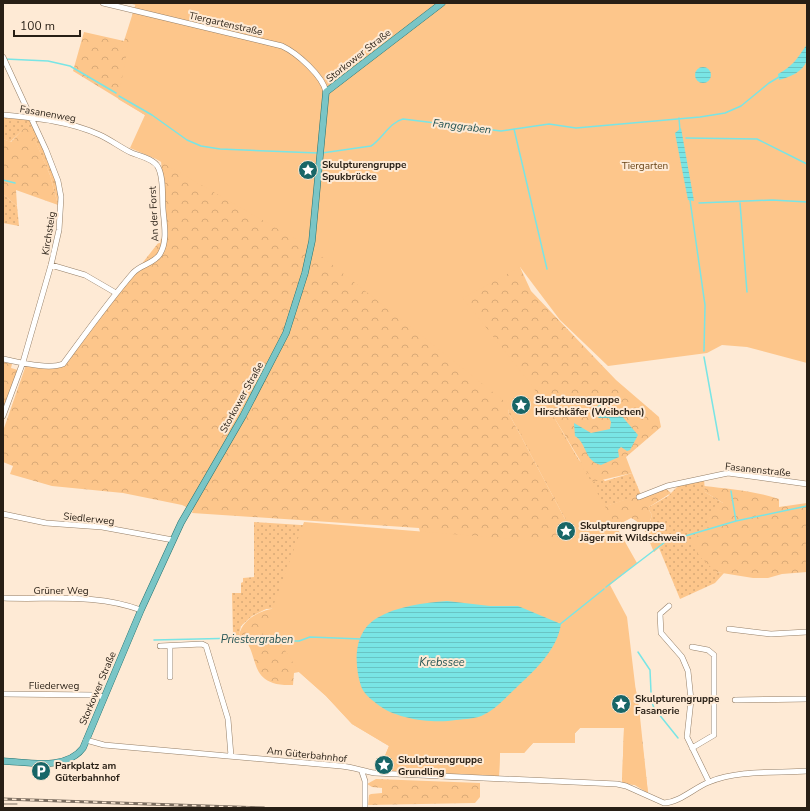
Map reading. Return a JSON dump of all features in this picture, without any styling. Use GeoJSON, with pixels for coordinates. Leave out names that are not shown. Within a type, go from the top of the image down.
{"type":"FeatureCollection","features":[{"type":"Feature","properties":{"kind":"main road","name":"Storkower Straße"},"geometry":{"type":"LineString","coordinates":[[3,761],[66,761],[78,754],[86,740],[141,610],[187,510],[243,416],[286,333],[305,273],[312,241],[326,92],[442,3]]}},
{"type":"Feature","properties":{"kind":"street","name":"Tiergartenstraße"},"geometry":{"type":"LineString","coordinates":[[103,3],[282,46],[298,57],[317,75],[323,83],[326,92]]}},
{"type":"Feature","properties":{"kind":"street","name":"Kirchsteig"},"geometry":{"type":"LineString","coordinates":[[3,416],[23,362],[51,265],[59,230],[61,197],[54,169],[4,59]]}},
{"type":"Feature","properties":{"kind":"street","name":"Fasanenweg"},"geometry":{"type":"LineString","coordinates":[[3,115],[31,117],[69,123],[100,135],[132,153],[155,163]]}},
{"type":"Feature","properties":{"kind":"street","name":"An der Forst"},"geometry":{"type":"LineString","coordinates":[[23,362],[58,366],[63,364],[135,271],[154,261],[160,254],[164,245],[161,180],[159,168],[155,163]]}},
{"type":"Feature","properties":{"kind":"street"},"geometry":{"type":"LineString","coordinates":[[51,265],[85,275],[116,294]]}},
{"type":"Feature","properties":{"kind":"street"},"geometry":{"type":"LineString","coordinates":[[3,359],[23,362]]}},
{"type":"Feature","properties":{"kind":"street","name":"Fasanenstraße"},"geometry":{"type":"LineString","coordinates":[[639,497],[667,486],[728,473],[807,484]]}},
{"type":"Feature","properties":{"kind":"street","name":"Siedlerweg"},"geometry":{"type":"LineString","coordinates":[[3,514],[40,522],[102,528],[173,540]]}},
{"type":"Feature","properties":{"kind":"street","name":"Grüner Weg"},"geometry":{"type":"LineString","coordinates":[[3,598],[84,598],[141,610]]}},
{"type":"Feature","properties":{"kind":"street"},"geometry":{"type":"LineString","coordinates":[[669,606],[660,614],[660,629],[663,636],[682,657],[686,665],[690,680],[691,700],[687,738],[709,782]]}},
{"type":"Feature","properties":{"kind":"street"},"geometry":{"type":"LineString","coordinates":[[729,629],[771,634],[807,632]]}},
{"type":"Feature","properties":{"kind":"street"},"geometry":{"type":"LineString","coordinates":[[160,646],[202,644],[206,646],[228,719],[231,756]]}},
{"type":"Feature","properties":{"kind":"street"},"geometry":{"type":"LineString","coordinates":[[170,646],[170,677]]}},
{"type":"Feature","properties":{"kind":"street"},"geometry":{"type":"LineString","coordinates":[[692,647],[708,650],[714,655],[714,735],[692,748]]}},
{"type":"Feature","properties":{"kind":"street","name":"Fliederweg"},"geometry":{"type":"LineString","coordinates":[[3,694],[94,694],[104,697]]}},
{"type":"Feature","properties":{"kind":"street"},"geometry":{"type":"LineString","coordinates":[[735,700],[807,698]]}},
{"type":"Feature","properties":{"kind":"street"},"geometry":{"type":"LineString","coordinates":[[691,700],[713,700]]}},
{"type":"Feature","properties":{"kind":"street","name":"Am Güterbahnhof"},"geometry":{"type":"LineString","coordinates":[[86,740],[104,745],[341,766],[355,768],[362,772],[617,784],[626,786],[664,803],[681,797],[709,782],[733,776],[807,771]]}},
{"type":"Feature","properties":{"kind":"street"},"geometry":{"type":"LineString","coordinates":[[362,772],[365,781],[365,808]]}},
{"type":"Feature","properties":{"kind":"green space","name":"Tiergarten"},"geometry":{"type":"Polygon","coordinates":[[[128,3],[807,3],[807,363],[747,347],[722,345],[707,353],[608,366],[560,320],[520,267],[467,296],[462,297],[533,387],[586,473],[637,563],[610,585],[627,617],[648,793],[635,785],[622,783],[624,728],[580,728],[575,733],[575,743],[533,743],[524,753],[500,753],[499,776],[379,770],[389,746],[352,724],[326,696],[299,672],[283,647],[261,639],[304,522],[562,543],[575,536],[504,401],[311,248],[156,159],[130,148],[145,115],[118,99],[136,5],[128,3]]]}},
{"type":"Feature","properties":{"kind":"green space"},"geometry":{"type":"Polygon","coordinates":[[[136,3],[807,3],[520,267],[531,291],[616,380],[659,417],[661,427],[626,457],[632,473],[593,482],[555,419],[548,403],[535,406],[510,406],[508,412],[565,519],[664,487],[671,493],[649,507],[652,515],[650,521],[652,525],[658,528],[664,544],[654,552],[643,528],[631,518],[594,538],[638,698],[648,793],[635,785],[622,783],[624,728],[580,728],[575,733],[575,743],[533,743],[524,753],[500,753],[499,776],[379,770],[389,746],[352,724],[326,696],[299,672],[294,673],[293,685],[277,684],[267,680],[260,674],[251,649],[239,635],[244,624],[259,613],[277,608],[420,532],[419,528],[192,513],[193,510],[182,505],[123,493],[52,486],[10,474],[13,466],[3,462],[3,431],[26,365],[60,368],[166,233],[161,160],[145,115],[73,71],[84,32],[124,41],[136,3]]]}},
{"type":"Feature","properties":{"kind":"green space"},"geometry":{"type":"Polygon","coordinates":[[[3,116],[28,119],[32,123],[55,175],[60,205],[58,205],[50,175],[28,125],[10,142],[3,139],[3,116]]]}},
{"type":"Feature","properties":{"kind":"green space"},"geometry":{"type":"Polygon","coordinates":[[[28,124],[50,175],[58,205],[16,190],[17,206],[3,194],[3,139],[11,142],[28,124]]]}},
{"type":"Feature","properties":{"kind":"green space"},"geometry":{"type":"Polygon","coordinates":[[[3,194],[17,206],[19,226],[3,223],[3,194]]]}},
{"type":"Feature","properties":{"kind":"green space"},"geometry":{"type":"Polygon","coordinates":[[[3,362],[12,364],[11,368],[18,370],[3,411],[3,362]]]}},
{"type":"Feature","properties":{"kind":"green space"},"geometry":{"type":"Polygon","coordinates":[[[548,402],[555,419],[579,460],[605,481],[632,473],[641,495],[565,519],[508,412],[510,406],[535,406],[548,402]]]}},
{"type":"Feature","properties":{"kind":"green space"},"geometry":{"type":"Polygon","coordinates":[[[704,479],[705,492],[723,503],[716,572],[724,573],[715,583],[680,599],[659,548],[664,544],[658,528],[652,525],[650,521],[652,515],[649,507],[668,496],[679,485],[704,479]]]}},
{"type":"Feature","properties":{"kind":"green space"},"geometry":{"type":"Polygon","coordinates":[[[704,486],[770,496],[779,499],[779,507],[807,503],[807,572],[782,574],[768,578],[753,578],[716,572],[699,556],[691,541],[708,527],[707,516],[714,507],[723,503],[705,492],[704,486]]]}},
{"type":"Feature","properties":{"kind":"green space"},"geometry":{"type":"Polygon","coordinates":[[[254,522],[395,531],[302,607],[266,609],[252,616],[241,626],[239,635],[233,636],[232,593],[241,593],[241,583],[243,582],[243,578],[254,577],[254,522]]]}},
{"type":"Feature","properties":{"kind":"green space"},"geometry":{"type":"Polygon","coordinates":[[[376,779],[480,783],[480,797],[475,803],[368,805],[369,795],[382,793],[382,788],[372,787],[367,784],[376,779]]]}},
{"type":"Feature","properties":{"kind":"water"},"geometry":{"type":"Polygon","coordinates":[[[807,44],[807,60],[802,68],[792,76],[779,80],[778,74],[794,62],[807,44]]]}},
{"type":"Feature","properties":{"kind":"water"},"geometry":{"type":"Polygon","coordinates":[[[703,67],[710,72],[711,75],[706,82],[703,83],[696,78],[695,75],[700,68],[703,67]]]}},
{"type":"Feature","properties":{"kind":"water"},"geometry":{"type":"Polygon","coordinates":[[[681,128],[694,201],[688,200],[675,133],[681,128]]]}},
{"type":"Feature","properties":{"kind":"water"},"geometry":{"type":"Polygon","coordinates":[[[600,405],[620,414],[638,435],[630,450],[627,451],[621,447],[618,450],[619,457],[601,465],[591,460],[582,443],[575,436],[574,423],[591,433],[610,429],[611,422],[609,418],[599,418],[591,412],[591,408],[600,405]]]}},
{"type":"Feature","properties":{"kind":"water","name":"Krebssee"},"geometry":{"type":"Polygon","coordinates":[[[447,601],[490,606],[518,606],[561,624],[559,633],[550,651],[538,666],[498,705],[482,716],[447,721],[426,721],[404,717],[377,704],[368,696],[361,686],[357,668],[357,649],[363,631],[377,618],[393,611],[420,604],[447,601]]]}},
{"type":"Feature","properties":{"kind":"waterway","name":"Fanggraben"},"geometry":{"type":"LineString","coordinates":[[5,59],[48,61],[70,66],[116,93]]}},
{"type":"Feature","properties":{"kind":"waterway","name":"Fanggraben"},"geometry":{"type":"LineString","coordinates":[[322,153],[371,146],[390,127],[403,119],[501,131],[549,124],[576,128],[700,117],[725,113],[741,106],[769,83],[779,77]]}},
{"type":"Feature","properties":{"kind":"waterway","name":"Fanggraben"},"geometry":{"type":"LineString","coordinates":[[119,96],[152,115],[187,140],[201,146],[220,149],[318,153]]}},
{"type":"Feature","properties":{"kind":"waterway"},"geometry":{"type":"LineString","coordinates":[[679,118],[680,131]]}},
{"type":"Feature","properties":{"kind":"waterway"},"geometry":{"type":"LineString","coordinates":[[514,129],[547,269]]}},
{"type":"Feature","properties":{"kind":"waterway"},"geometry":{"type":"LineString","coordinates":[[686,138],[757,139],[807,164]]}},
{"type":"Feature","properties":{"kind":"waterway"},"geometry":{"type":"LineString","coordinates":[[3,180],[15,183]]}},
{"type":"Feature","properties":{"kind":"waterway"},"geometry":{"type":"LineString","coordinates":[[690,200],[705,305],[704,351]]}},
{"type":"Feature","properties":{"kind":"waterway"},"geometry":{"type":"LineString","coordinates":[[699,203],[772,200],[807,202]]}},
{"type":"Feature","properties":{"kind":"waterway"},"geometry":{"type":"LineString","coordinates":[[740,203],[747,292]]}},
{"type":"Feature","properties":{"kind":"waterway"},"geometry":{"type":"LineString","coordinates":[[704,357],[719,440]]}},
{"type":"Feature","properties":{"kind":"waterway"},"geometry":{"type":"LineString","coordinates":[[731,491],[736,521]]}},
{"type":"Feature","properties":{"kind":"waterway"},"geometry":{"type":"LineString","coordinates":[[606,587],[665,542],[736,521],[807,506]]}},
{"type":"Feature","properties":{"kind":"waterway"},"geometry":{"type":"LineString","coordinates":[[559,625],[604,589]]}},
{"type":"Feature","properties":{"kind":"waterway","name":"Priestergraben"},"geometry":{"type":"LineString","coordinates":[[154,640],[241,638],[299,641],[310,637],[361,639]]}},
{"type":"Feature","properties":{"kind":"waterway"},"geometry":{"type":"LineString","coordinates":[[638,652],[650,670],[651,692]]}},
{"type":"Feature","properties":{"kind":"waterway"},"geometry":{"type":"LineString","coordinates":[[651,700],[654,708],[678,738]]}},
{"type":"Feature","properties":{"kind":"tram line"},"geometry":{"type":"LineString","coordinates":[[3,804],[17,804]]}},
{"type":"Feature","properties":{"kind":"railway"},"geometry":{"type":"LineString","coordinates":[[3,799],[264,808]]}},
{"type":"Feature","properties":{"kind":"place","name":"Skulpturengruppe Spukbrücke"},"geometry":{"type":"Point","coordinates":[308,170]}},
{"type":"Feature","properties":{"kind":"place","name":"Skulpturengruppe Hirschkäfer (Weibchen)"},"geometry":{"type":"Point","coordinates":[521,405]}},
{"type":"Feature","properties":{"kind":"place","name":"Skulpturengruppe Jäger mit Wildschwein"},"geometry":{"type":"Point","coordinates":[566,531]}},
{"type":"Feature","properties":{"kind":"place","name":"Skulpturengruppe Fasanerie"},"geometry":{"type":"Point","coordinates":[621,704]}},
{"type":"Feature","properties":{"kind":"place","name":"Skulpturengruppe Grundling"},"geometry":{"type":"Point","coordinates":[384,765]}},
{"type":"Feature","properties":{"kind":"place","name":"Parkplatz am Güterbahnhof"},"geometry":{"type":"Point","coordinates":[41,771]}}]}
